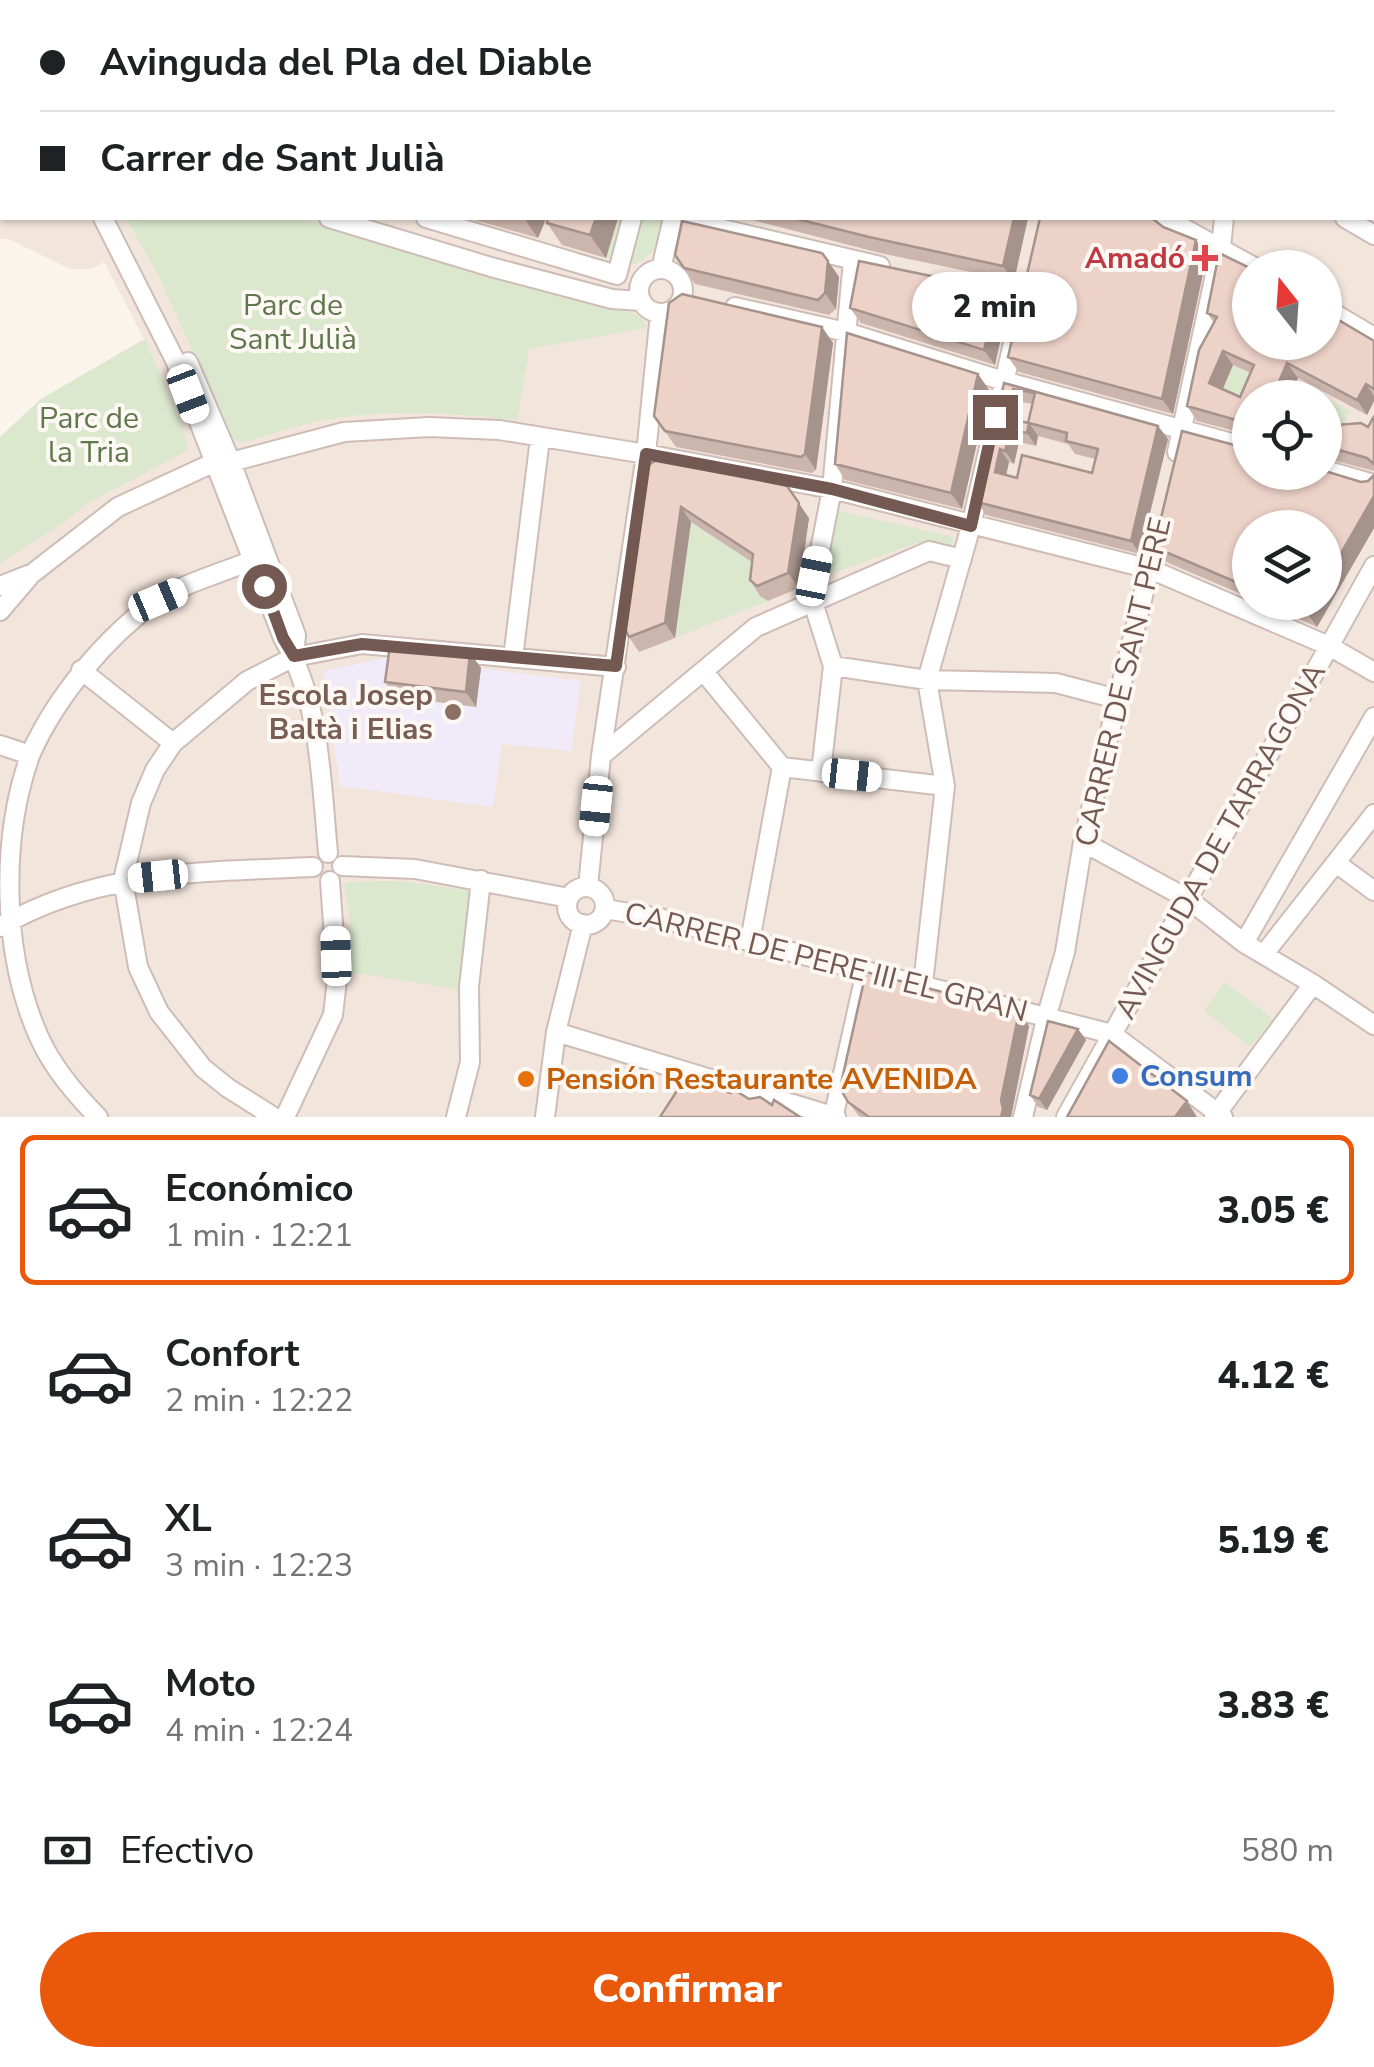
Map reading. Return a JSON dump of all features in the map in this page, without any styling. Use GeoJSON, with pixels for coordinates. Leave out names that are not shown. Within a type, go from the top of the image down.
{"type":"FeatureCollection","features":[{"type":"Feature","properties":{"kind":"street"},"geometry":{"type":"LineString","coordinates":[[103,220],[176,360],[223,462],[296,635],[294,656]]}},
{"type":"Feature","properties":{"kind":"street"},"geometry":{"type":"LineString","coordinates":[[113,220],[184,353],[283,638],[294,656],[316,734],[328,852]]}},
{"type":"Feature","properties":{"kind":"street"},"geometry":{"type":"LineString","coordinates":[[335,220],[612,299],[641,300]]}},
{"type":"Feature","properties":{"kind":"street"},"geometry":{"type":"LineString","coordinates":[[436,220],[549,248],[617,275],[631,220]]}},
{"type":"Feature","properties":{"kind":"street"},"geometry":{"type":"LineString","coordinates":[[661,270],[674,220]]}},
{"type":"Feature","properties":{"kind":"street"},"geometry":{"type":"LineString","coordinates":[[683,220],[901,270]]}},
{"type":"Feature","properties":{"kind":"street"},"geometry":{"type":"LineString","coordinates":[[1170,220],[1232,252]]}},
{"type":"Feature","properties":{"kind":"street"},"geometry":{"type":"LineString","coordinates":[[1174,463],[1224,220]]}},
{"type":"Feature","properties":{"kind":"street"},"geometry":{"type":"LineString","coordinates":[[1348,220],[1374,235]]}},
{"type":"Feature","properties":{"kind":"street"},"geometry":{"type":"LineString","coordinates":[[814,576],[832,489],[853,260]]}},
{"type":"Feature","properties":{"kind":"street"},"geometry":{"type":"LineString","coordinates":[[699,298],[660,313],[641,300],[642,281],[648,274],[661,270],[675,274],[683,287],[699,298],[846,332],[1232,443]]}},
{"type":"Feature","properties":{"kind":"street"},"geometry":{"type":"LineString","coordinates":[[923,984],[945,786],[927,680],[971,526],[1027,287],[954,281]]}},
{"type":"Feature","properties":{"kind":"street"},"geometry":{"type":"LineString","coordinates":[[588,887],[601,756],[646,454],[660,313]]}},
{"type":"Feature","properties":{"kind":"street"},"geometry":{"type":"LineString","coordinates":[[1342,318],[1374,337]]}},
{"type":"Feature","properties":{"kind":"street"},"geometry":{"type":"LineString","coordinates":[[0,611],[33,572],[118,507],[223,462],[344,432],[430,427],[499,430],[832,489],[1150,568],[1329,646],[1374,672]]}},
{"type":"Feature","properties":{"kind":"street"},"geometry":{"type":"LineString","coordinates":[[514,658],[540,438]]}},
{"type":"Feature","properties":{"kind":"street"},"geometry":{"type":"LineString","coordinates":[[1342,475],[1374,484]]}},
{"type":"Feature","properties":{"kind":"street","name":"CARRER DE SANT PERE"},"geometry":{"type":"LineString","coordinates":[[1024,1117],[1046,1015],[1065,952],[1083,842],[1162,516]]}},
{"type":"Feature","properties":{"kind":"street"},"geometry":{"type":"LineString","coordinates":[[601,756],[756,627],[930,551],[962,558]]}},
{"type":"Feature","properties":{"kind":"street"},"geometry":{"type":"LineString","coordinates":[[98,1117],[72,1091],[39,1037],[4,925],[14,819],[30,756],[82,670],[158,600],[255,560]]}},
{"type":"Feature","properties":{"kind":"street","name":"AVINGUDA DE TARRAGONA"},"geometry":{"type":"LineString","coordinates":[[1066,1117],[1374,566]]}},
{"type":"Feature","properties":{"kind":"street"},"geometry":{"type":"LineString","coordinates":[[0,586],[33,572]]}},
{"type":"Feature","properties":{"kind":"street"},"geometry":{"type":"LineString","coordinates":[[813,602],[833,666],[821,772]]}},
{"type":"Feature","properties":{"kind":"street"},"geometry":{"type":"LineString","coordinates":[[274,1117],[203,1068],[164,1020],[138,967],[123,880],[142,803],[155,770],[173,743],[247,680],[294,656],[362,644],[616,666]]}},
{"type":"Feature","properties":{"kind":"street"},"geometry":{"type":"LineString","coordinates":[[833,666],[927,680],[1056,683],[1118,699]]}},
{"type":"Feature","properties":{"kind":"street"},"geometry":{"type":"LineString","coordinates":[[82,670],[173,743]]}},
{"type":"Feature","properties":{"kind":"street"},"geometry":{"type":"LineString","coordinates":[[704,672],[782,767],[945,786]]}},
{"type":"Feature","properties":{"kind":"street"},"geometry":{"type":"LineString","coordinates":[[1244,943],[1374,717]]}},
{"type":"Feature","properties":{"kind":"street"},"geometry":{"type":"LineString","coordinates":[[0,745],[30,756]]}},
{"type":"Feature","properties":{"kind":"street"},"geometry":{"type":"LineString","coordinates":[[750,942],[782,767]]}},
{"type":"Feature","properties":{"kind":"street"},"geometry":{"type":"LineString","coordinates":[[1264,954],[1373,819]]}},
{"type":"Feature","properties":{"kind":"street"},"geometry":{"type":"LineString","coordinates":[[1083,842],[1188,899],[1244,943],[1374,1026]]}},
{"type":"Feature","properties":{"kind":"street"},"geometry":{"type":"LineString","coordinates":[[328,852],[338,856],[342,866],[339,876],[330,881],[318,878],[313,867],[315,859],[328,852]]}},
{"type":"Feature","properties":{"kind":"street"},"geometry":{"type":"LineString","coordinates":[[1336,863],[1374,892]]}},
{"type":"Feature","properties":{"kind":"street"},"geometry":{"type":"LineString","coordinates":[[342,866],[416,868],[569,898]]}},
{"type":"Feature","properties":{"kind":"street"},"geometry":{"type":"LineString","coordinates":[[4,925],[64,895],[123,880],[313,867]]}},
{"type":"Feature","properties":{"kind":"street"},"geometry":{"type":"LineString","coordinates":[[456,1117],[470,1062],[469,987],[481,880]]}},
{"type":"Feature","properties":{"kind":"street"},"geometry":{"type":"LineString","coordinates":[[285,1117],[333,1015],[337,980],[330,881]]}},
{"type":"Feature","properties":{"kind":"street"},"geometry":{"type":"LineString","coordinates":[[588,887],[602,895],[605,909],[598,921],[583,924],[569,914],[569,898],[588,887]]}},
{"type":"Feature","properties":{"kind":"street","name":"CARRER DE PERE III EL GRAN"},"geometry":{"type":"LineString","coordinates":[[605,909],[659,918],[1112,1034]]}},
{"type":"Feature","properties":{"kind":"street"},"geometry":{"type":"LineString","coordinates":[[545,1117],[556,1032],[583,924]]}},
{"type":"Feature","properties":{"kind":"street"},"geometry":{"type":"LineString","coordinates":[[556,1032],[835,1116],[866,971]]}},
{"type":"Feature","properties":{"kind":"street"},"geometry":{"type":"LineString","coordinates":[[1112,1034],[1218,1116],[1313,984]]}},
{"type":"Feature","properties":{"kind":"shaded area"},"geometry":{"type":"Polygon","coordinates":[[[0,220],[1374,220],[1374,1117],[0,1117],[0,437],[41,399],[144,339],[104,262],[92,269],[70,269],[9,239],[0,239],[0,220]]]}},
{"type":"Feature","properties":{"kind":"shaded area","name":"Escola Josep Baltà i Elias"},"geometry":{"type":"Polygon","coordinates":[[[390,657],[581,681],[571,751],[502,744],[493,807],[340,786],[323,671],[390,657]]]}},
{"type":"Feature","properties":{"kind":"green space","name":"Parc de Sant Julià"},"geometry":{"type":"Polygon","coordinates":[[[127,220],[304,220],[490,275],[627,310],[642,318],[646,328],[529,349],[517,421],[394,413],[310,423],[244,442],[233,440],[159,277],[127,220]]]}},
{"type":"Feature","properties":{"kind":"green space"},"geometry":{"type":"Polygon","coordinates":[[[618,220],[662,220],[656,250],[635,264],[606,258],[618,220]]]}},
{"type":"Feature","properties":{"kind":"green space","name":"Parc de la Tria"},"geometry":{"type":"Polygon","coordinates":[[[145,339],[183,427],[188,450],[88,503],[0,563],[0,437],[41,399],[145,339]]]}},
{"type":"Feature","properties":{"kind":"green space"},"geometry":{"type":"Polygon","coordinates":[[[1233,365],[1264,379],[1232,380],[1232,397],[1219,397],[1233,365]]]}},
{"type":"Feature","properties":{"kind":"green space"},"geometry":{"type":"Polygon","coordinates":[[[1342,406],[1351,411],[1342,427],[1342,406]]]}},
{"type":"Feature","properties":{"kind":"green space"},"geometry":{"type":"Polygon","coordinates":[[[835,510],[954,537],[951,550],[916,543],[820,578],[835,510]]]}},
{"type":"Feature","properties":{"kind":"green space"},"geometry":{"type":"Polygon","coordinates":[[[691,522],[764,569],[760,595],[768,601],[675,638],[691,522]]]}},
{"type":"Feature","properties":{"kind":"green space"},"geometry":{"type":"Polygon","coordinates":[[[400,881],[472,891],[461,990],[351,972],[350,918],[344,885],[400,881]]]}},
{"type":"Feature","properties":{"kind":"green space"},"geometry":{"type":"Polygon","coordinates":[[[1225,982],[1273,1019],[1250,1047],[1204,1011],[1225,982]]]}},
{"type":"Feature","properties":{"kind":"building"},"geometry":{"type":"Polygon","coordinates":[[[548,220],[595,220],[590,235],[547,223],[548,220]]]}},
{"type":"Feature","properties":{"kind":"building"},"geometry":{"type":"Polygon","coordinates":[[[801,220],[1014,220],[1003,266],[801,220]]]}},
{"type":"Feature","properties":{"kind":"building"},"geometry":{"type":"Polygon","coordinates":[[[1040,220],[1154,220],[1196,240],[1162,399],[1008,357],[1040,220]]]}},
{"type":"Feature","properties":{"kind":"building"},"geometry":{"type":"Polygon","coordinates":[[[682,221],[822,253],[828,261],[825,293],[818,300],[684,268],[675,255],[682,221]]]}},
{"type":"Feature","properties":{"kind":"building"},"geometry":{"type":"Polygon","coordinates":[[[1219,253],[1232,259],[1232,355],[1223,351],[1209,383],[1232,393],[1232,419],[1187,406],[1199,350],[1217,317],[1207,313],[1219,253]]]}},
{"type":"Feature","properties":{"kind":"building"},"geometry":{"type":"Polygon","coordinates":[[[859,261],[998,290],[984,350],[850,308],[859,261]]]}},
{"type":"Feature","properties":{"kind":"building"},"geometry":{"type":"Polygon","coordinates":[[[682,294],[822,327],[805,454],[801,457],[665,431],[654,416],[669,303],[682,294]]]}},
{"type":"Feature","properties":{"kind":"building"},"geometry":{"type":"Polygon","coordinates":[[[1342,322],[1374,341],[1374,389],[1366,384],[1357,400],[1342,392],[1342,380],[1319,380],[1287,363],[1280,380],[1247,380],[1254,365],[1243,360],[1342,360],[1342,322]]]}},
{"type":"Feature","properties":{"kind":"building"},"geometry":{"type":"Polygon","coordinates":[[[847,333],[978,374],[951,493],[835,464],[847,333]]]}},
{"type":"Feature","properties":{"kind":"building"},"geometry":{"type":"Polygon","coordinates":[[[1004,383],[1158,426],[1131,541],[977,502],[1004,383]],[[1013,389],[1006,417],[1028,423],[1035,393],[1013,389]],[[1029,423],[1027,433],[1010,429],[995,472],[1017,478],[1022,455],[1092,473],[1098,449],[1066,441],[1067,433],[1029,423]]]}},
{"type":"Feature","properties":{"kind":"building"},"geometry":{"type":"Polygon","coordinates":[[[1374,416],[1374,464],[1342,451],[1342,425],[1361,423],[1368,427],[1374,416]]]}},
{"type":"Feature","properties":{"kind":"building"},"geometry":{"type":"Polygon","coordinates":[[[1182,431],[1232,444],[1232,490],[1342,490],[1342,476],[1361,482],[1374,475],[1374,496],[1342,552],[1342,510],[1232,510],[1232,580],[1154,547],[1182,431]]]}},
{"type":"Feature","properties":{"kind":"building"},"geometry":{"type":"Polygon","coordinates":[[[661,457],[787,486],[799,503],[788,573],[757,586],[750,580],[753,554],[681,507],[665,623],[629,637],[624,627],[647,466],[661,457]]]}},
{"type":"Feature","properties":{"kind":"building"},"geometry":{"type":"Polygon","coordinates":[[[390,645],[470,653],[466,692],[385,682],[390,645]]]}},
{"type":"Feature","properties":{"kind":"building"},"geometry":{"type":"Polygon","coordinates":[[[866,972],[1019,1012],[1001,1117],[869,1117],[848,1102],[840,1088],[866,972]]]}},
{"type":"Feature","properties":{"kind":"building"},"geometry":{"type":"Polygon","coordinates":[[[1048,1021],[1078,1029],[1039,1099],[1030,1095],[1048,1021]]]}},
{"type":"Feature","properties":{"kind":"building"},"geometry":{"type":"Polygon","coordinates":[[[1109,1041],[1187,1101],[1175,1117],[1067,1117],[1109,1041]]]}},
{"type":"Feature","properties":{"kind":"building"},"geometry":{"type":"Polygon","coordinates":[[[684,1080],[731,1093],[733,1089],[749,1099],[760,1097],[772,1105],[774,1100],[800,1117],[660,1117],[684,1080]]]}},
{"type":"Feature","properties":{"kind":"place","name":"Amadó"},"geometry":{"type":"Point","coordinates":[1205,258]}},
{"type":"Feature","properties":{"kind":"place","name":"Escola Josep Baltà i Elias"},"geometry":{"type":"Point","coordinates":[453,712]}},
{"type":"Feature","properties":{"kind":"place","name":"Consum"},"geometry":{"type":"Point","coordinates":[1120,1076]}},
{"type":"Feature","properties":{"kind":"place","name":"Pensión Restaurante AVENIDA"},"geometry":{"type":"Point","coordinates":[526,1079]}},
{"type":"Feature","properties":{"kind":"route"},"geometry":{"type":"LineString","coordinates":[[264,586],[283,638],[294,656],[362,644],[616,666],[646,454],[832,489],[971,526],[995,417]]}}]}
